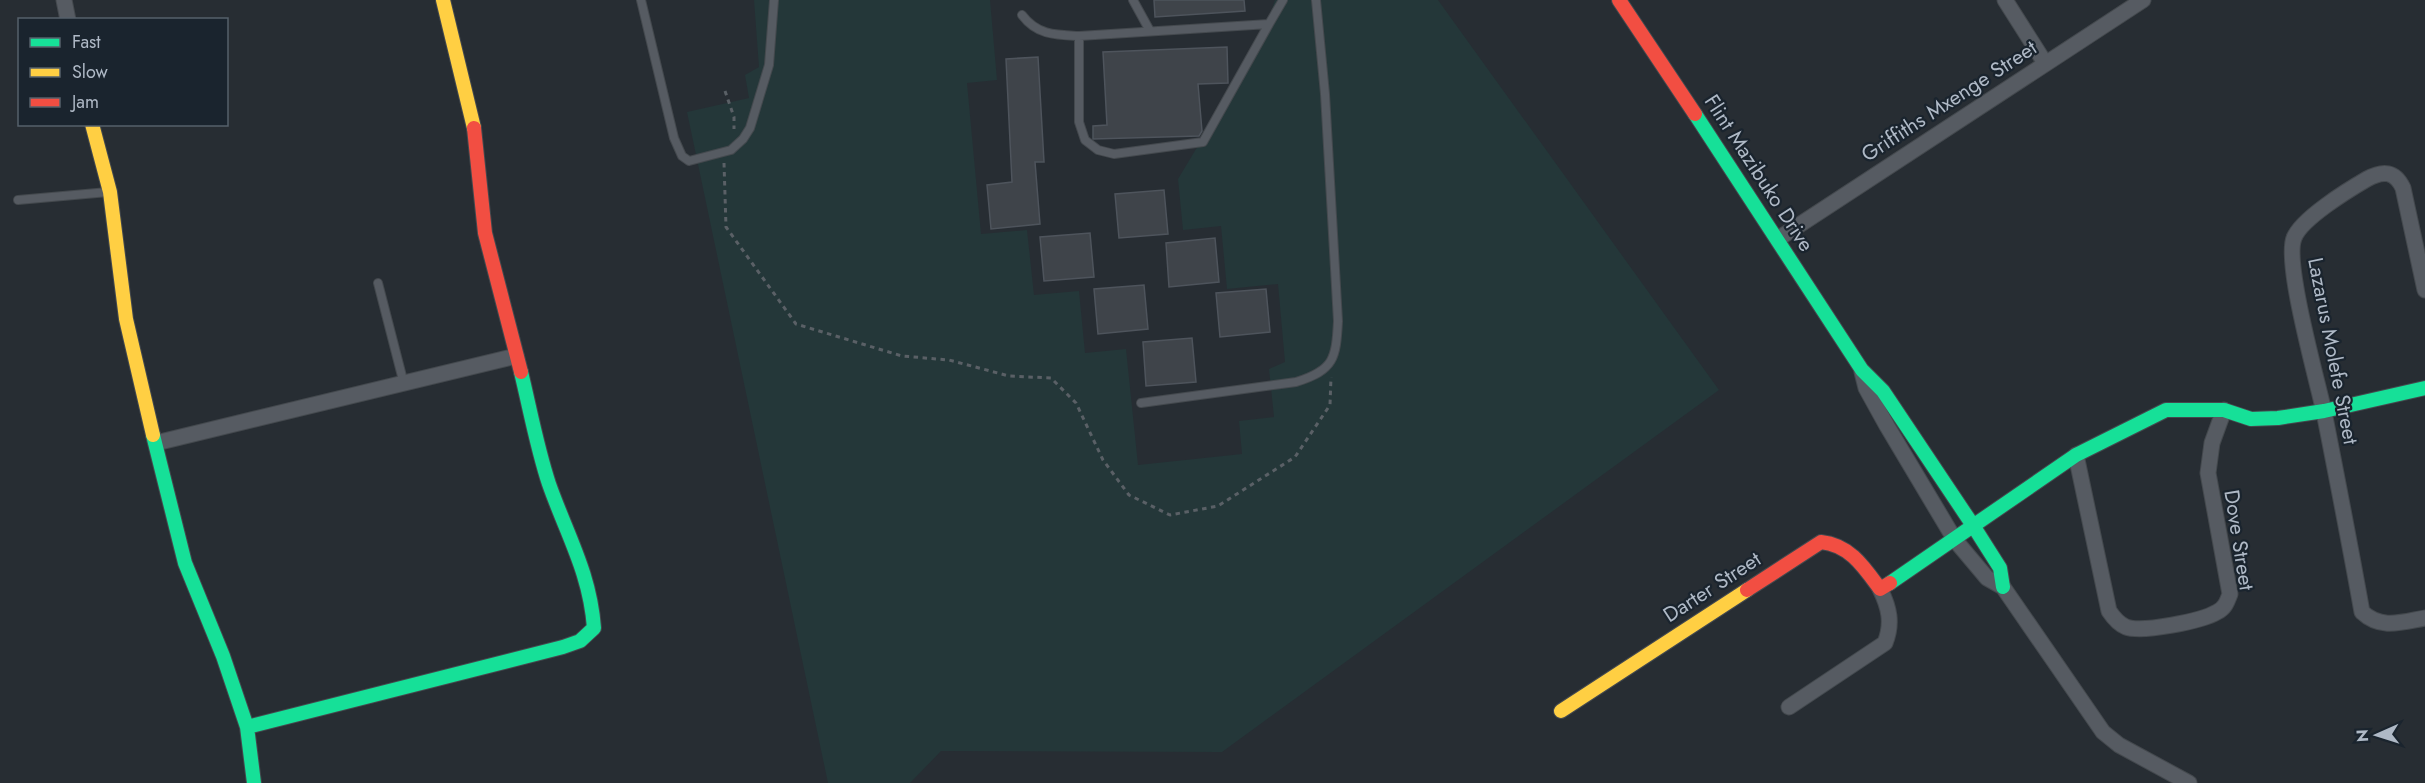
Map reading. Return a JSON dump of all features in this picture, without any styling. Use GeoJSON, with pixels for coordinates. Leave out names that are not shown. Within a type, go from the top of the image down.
{"type":"FeatureCollection","features":[{"type":"Feature","properties":{"kind":"street"},"geometry":{"type":"LineString","coordinates":[[64,0],[68,18]]}},
{"type":"Feature","properties":{"kind":"street"},"geometry":{"type":"LineString","coordinates":[[247,727],[563,647],[589,636],[594,628],[592,598],[584,568],[549,483],[485,233],[473,119],[443,0]]}},
{"type":"Feature","properties":{"kind":"street","name":"Flint Mazibuko Drive"},"geometry":{"type":"LineString","coordinates":[[1619,0],[1778,238],[1862,370],[1883,391],[1974,527],[2000,568],[2003,587],[2103,732],[2119,745],[2189,783]]}},
{"type":"Feature","properties":{"kind":"street"},"geometry":{"type":"LineString","coordinates":[[2005,0],[2045,63]]}},
{"type":"Feature","properties":{"kind":"street","name":"Griffiths Mxenge Street"},"geometry":{"type":"LineString","coordinates":[[1778,238],[2143,0]]}},
{"type":"Feature","properties":{"kind":"street"},"geometry":{"type":"LineString","coordinates":[[93,126],[110,192],[126,319],[185,563],[223,656],[247,727],[254,783]]}},
{"type":"Feature","properties":{"kind":"street","name":"Lazarus Molefe Street"},"geometry":{"type":"LineString","coordinates":[[2425,290],[2403,188],[2398,177],[2387,172],[2374,176],[2302,225],[2291,248],[2291,265],[2324,411],[2362,612],[2372,621],[2385,624],[2425,618]]}},
{"type":"Feature","properties":{"kind":"street"},"geometry":{"type":"LineString","coordinates":[[156,444],[516,356]]}},
{"type":"Feature","properties":{"kind":"street","name":"Flint Mazibuko Drive"},"geometry":{"type":"LineString","coordinates":[[1862,370],[1866,388],[1955,540],[1987,578],[2003,587]]}},
{"type":"Feature","properties":{"kind":"street"},"geometry":{"type":"LineString","coordinates":[[1880,589],[1955,540],[2076,455],[2166,410],[2189,408],[2223,410],[2251,419],[2324,411],[2425,388]]}},
{"type":"Feature","properties":{"kind":"street","name":"Dove Street"},"geometry":{"type":"LineString","coordinates":[[2076,455],[2103,594],[2109,611],[2126,627],[2138,628],[2201,619],[2219,612],[2227,603],[2230,594],[2208,473],[2212,443],[2223,410]]}},
{"type":"Feature","properties":{"kind":"street","name":"Darter Street"},"geometry":{"type":"LineString","coordinates":[[1561,711],[1821,542],[1838,544],[1846,549],[1880,589],[1890,615],[1889,633],[1885,643],[1789,707]]}},
{"type":"Feature","properties":{"kind":"lane"},"geometry":{"type":"LineString","coordinates":[[641,0],[665,107],[679,152],[689,160],[724,152],[743,140],[758,107],[769,65],[774,0]]}},
{"type":"Feature","properties":{"kind":"lane"},"geometry":{"type":"LineString","coordinates":[[1133,0],[1150,30]]}},
{"type":"Feature","properties":{"kind":"lane"},"geometry":{"type":"LineString","coordinates":[[1079,36],[1079,122],[1085,140],[1098,150],[1114,154],[1203,142],[1283,0]]}},
{"type":"Feature","properties":{"kind":"lane"},"geometry":{"type":"LineString","coordinates":[[1141,403],[1296,382],[1319,374],[1332,360],[1337,344],[1338,321],[1325,94],[1316,0]]}},
{"type":"Feature","properties":{"kind":"lane"},"geometry":{"type":"LineString","coordinates":[[1022,15],[1036,30],[1052,35],[1079,36],[1269,24]]}},
{"type":"Feature","properties":{"kind":"lane"},"geometry":{"type":"LineString","coordinates":[[18,200],[110,192]]}},
{"type":"Feature","properties":{"kind":"lane"},"geometry":{"type":"LineString","coordinates":[[378,283],[404,384]]}},
{"type":"Feature","properties":{"kind":"path"},"geometry":{"type":"LineString","coordinates":[[725,91],[734,117],[734,137],[724,152],[726,227],[796,324],[902,356],[949,360],[1009,376],[1051,378],[1076,403],[1103,460],[1130,495],[1170,515],[1218,506],[1295,457],[1330,405],[1332,360]]}},
{"type":"Feature","properties":{"kind":"shaded area"},"geometry":{"type":"Polygon","coordinates":[[[754,0],[990,0],[997,80],[967,83],[981,234],[1027,230],[1034,295],[1079,291],[1085,353],[1126,349],[1138,465],[1242,454],[1239,421],[1274,417],[1269,369],[1285,362],[1278,284],[1227,289],[1221,226],[1183,230],[1178,179],[1261,41],[1275,0],[1438,0],[1719,390],[1222,752],[941,751],[910,783],[828,783],[687,112],[749,98],[745,75],[759,67],[754,0]]]}},
{"type":"Feature","properties":{"kind":"building"},"geometry":{"type":"Polygon","coordinates":[[[1154,0],[1244,0],[1245,11],[1155,17],[1154,0]]]}},
{"type":"Feature","properties":{"kind":"building"},"geometry":{"type":"Polygon","coordinates":[[[1227,47],[1228,83],[1198,84],[1202,131],[1199,136],[1093,139],[1093,126],[1107,125],[1103,52],[1227,47]]]}},
{"type":"Feature","properties":{"kind":"building"},"geometry":{"type":"Polygon","coordinates":[[[1038,57],[1044,162],[1035,162],[1040,224],[991,229],[987,185],[1012,182],[1006,59],[1038,57]]]}},
{"type":"Feature","properties":{"kind":"building"},"geometry":{"type":"Polygon","coordinates":[[[1164,190],[1168,234],[1119,238],[1115,194],[1164,190]]]}},
{"type":"Feature","properties":{"kind":"building"},"geometry":{"type":"Polygon","coordinates":[[[1090,233],[1094,277],[1044,281],[1040,237],[1090,233]]]}},
{"type":"Feature","properties":{"kind":"building"},"geometry":{"type":"Polygon","coordinates":[[[1215,238],[1219,282],[1169,287],[1166,243],[1215,238]]]}},
{"type":"Feature","properties":{"kind":"building"},"geometry":{"type":"Polygon","coordinates":[[[1144,285],[1148,329],[1098,334],[1094,289],[1144,285]]]}},
{"type":"Feature","properties":{"kind":"building"},"geometry":{"type":"Polygon","coordinates":[[[1266,289],[1270,332],[1220,337],[1216,293],[1266,289]]]}},
{"type":"Feature","properties":{"kind":"building"},"geometry":{"type":"Polygon","coordinates":[[[1192,338],[1196,382],[1146,386],[1143,342],[1192,338]]]}},
{"type":"Feature","properties":{"kind":"traffic: fast"},"geometry":{"type":"LineString","coordinates":[[1695,114],[1862,370],[1883,391],[1974,527],[2000,568],[2003,587]]}},
{"type":"Feature","properties":{"kind":"traffic: fast"},"geometry":{"type":"LineString","coordinates":[[247,727],[563,647],[580,641],[594,628],[588,589],[545,470],[521,372]]}},
{"type":"Feature","properties":{"kind":"traffic: fast"},"geometry":{"type":"LineString","coordinates":[[1890,583],[2076,455],[2166,410],[2224,410],[2251,419],[2278,418],[2324,411],[2425,388]]}},
{"type":"Feature","properties":{"kind":"traffic: fast"},"geometry":{"type":"LineString","coordinates":[[153,435],[185,563],[223,656],[247,727],[254,783]]}},
{"type":"Feature","properties":{"kind":"traffic: slow"},"geometry":{"type":"LineString","coordinates":[[443,0],[474,128]]}},
{"type":"Feature","properties":{"kind":"traffic: slow"},"geometry":{"type":"LineString","coordinates":[[93,126],[110,192],[126,319],[153,435]]}},
{"type":"Feature","properties":{"kind":"traffic: slow"},"geometry":{"type":"LineString","coordinates":[[1561,711],[1747,590]]}},
{"type":"Feature","properties":{"kind":"traffic: jam"},"geometry":{"type":"LineString","coordinates":[[1619,0],[1695,114]]}},
{"type":"Feature","properties":{"kind":"traffic: jam"},"geometry":{"type":"LineString","coordinates":[[474,128],[485,233],[521,372]]}},
{"type":"Feature","properties":{"kind":"traffic: jam"},"geometry":{"type":"LineString","coordinates":[[1747,590],[1821,542],[1848,552],[1862,565],[1880,589],[1890,583]]}}]}
